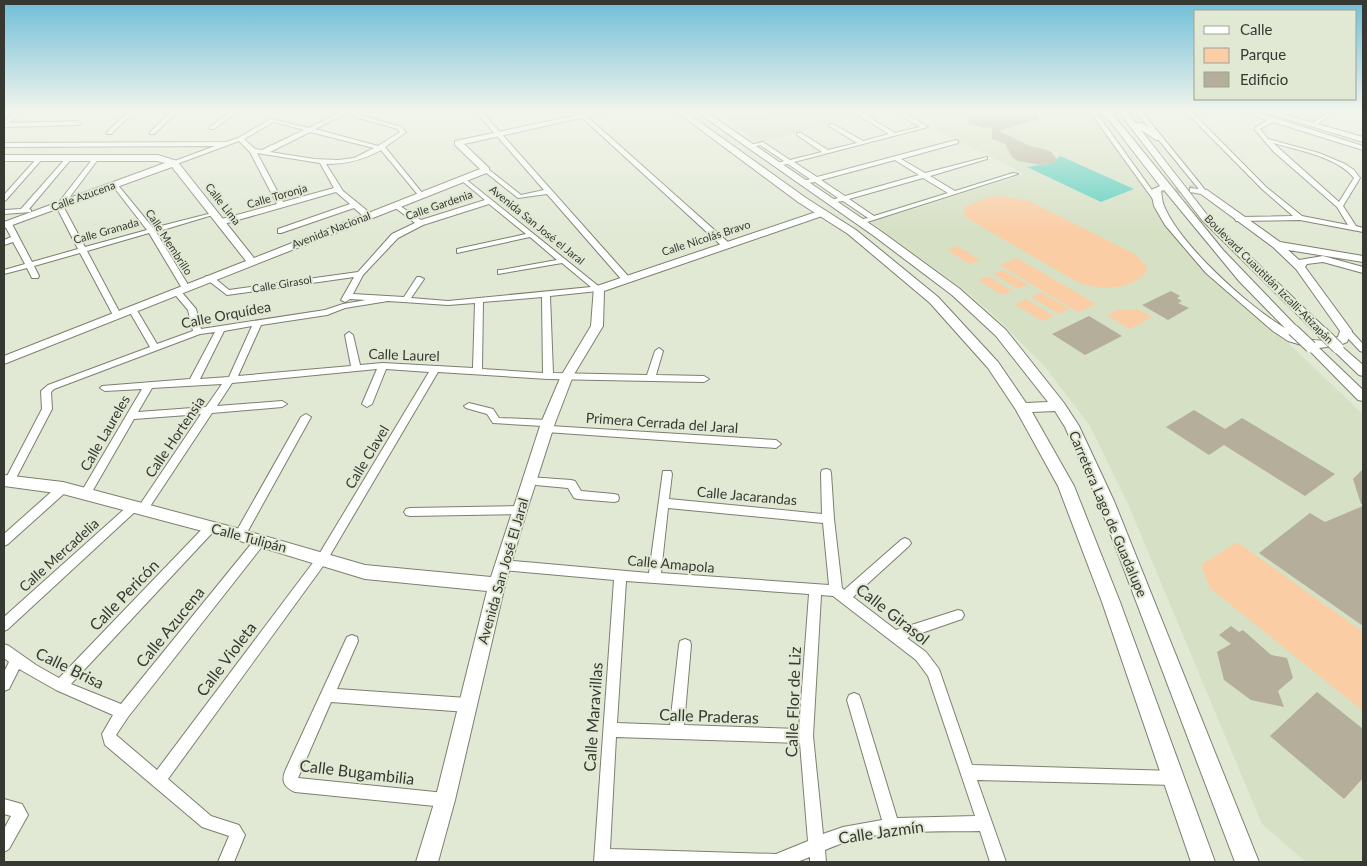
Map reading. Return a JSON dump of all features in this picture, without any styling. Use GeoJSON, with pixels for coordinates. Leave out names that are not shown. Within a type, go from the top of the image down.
{"type":"FeatureCollection","features":[{"type":"Feature","properties":{"kind":"main road","name":"Carretera Lago de Guadalupe"},"geometry":{"type":"LineString","coordinates":[[737,152],[802,200],[852,232],[934,300],[992,365],[1022,408],[1066,486],[1111,602],[1203,862]]}},
{"type":"Feature","properties":{"kind":"main road","name":"Carretera Lago de Guadalupe"},"geometry":{"type":"LineString","coordinates":[[764,152],[777,165],[860,222],[978,311],[1001,333],[1059,406],[1072,426],[1106,501],[1248,862]]}},
{"type":"Feature","properties":{"kind":"main road"},"geometry":{"type":"LineString","coordinates":[[802,200],[820,194]]}},
{"type":"Feature","properties":{"kind":"main road"},"geometry":{"type":"LineString","coordinates":[[1022,408],[1059,406]]}},
{"type":"Feature","properties":{"kind":"street","name":"Calle Azucena"},"geometry":{"type":"LineString","coordinates":[[6,225],[203,152]]}},
{"type":"Feature","properties":{"kind":"street"},"geometry":{"type":"LineString","coordinates":[[255,152],[281,205]]}},
{"type":"Feature","properties":{"kind":"street"},"geometry":{"type":"LineString","coordinates":[[267,152],[321,160],[350,161],[368,152]]}},
{"type":"Feature","properties":{"kind":"street"},"geometry":{"type":"LineString","coordinates":[[385,152],[421,195]]}},
{"type":"Feature","properties":{"kind":"street"},"geometry":{"type":"LineString","coordinates":[[467,152],[486,170],[520,196],[550,191]]}},
{"type":"Feature","properties":{"kind":"street"},"geometry":{"type":"LineString","coordinates":[[517,152],[625,278]]}},
{"type":"Feature","properties":{"kind":"street"},"geometry":{"type":"LineString","coordinates":[[624,152],[726,245]]}},
{"type":"Feature","properties":{"kind":"street"},"geometry":{"type":"LineString","coordinates":[[771,152],[790,162],[873,218]]}},
{"type":"Feature","properties":{"kind":"street"},"geometry":{"type":"LineString","coordinates":[[777,165],[825,152]]}},
{"type":"Feature","properties":{"kind":"street"},"geometry":{"type":"LineString","coordinates":[[803,183],[916,152]]}},
{"type":"Feature","properties":{"kind":"street"},"geometry":{"type":"LineString","coordinates":[[1122,152],[1157,201],[1167,222],[1212,275],[1283,333],[1303,342],[1317,344],[1336,343],[1344,339],[1346,331]]}},
{"type":"Feature","properties":{"kind":"street","name":"Boulevard Cuautitlán Izcalli-Atizapán"},"geometry":{"type":"LineString","coordinates":[[1140,152],[1258,296],[1363,397]]}},
{"type":"Feature","properties":{"kind":"street","name":"Boulevard Cuautitlán Izcalli-Atizapán"},"geometry":{"type":"LineString","coordinates":[[1160,152],[1205,218],[1363,372]]}},
{"type":"Feature","properties":{"kind":"street","name":"Boulevard Cuautitlán Izcalli-Atizapán"},"geometry":{"type":"LineString","coordinates":[[1171,152],[1204,192],[1277,245],[1300,267],[1346,331],[1363,349]]}},
{"type":"Feature","properties":{"kind":"street"},"geometry":{"type":"LineString","coordinates":[[1229,152],[1264,188],[1300,218]]}},
{"type":"Feature","properties":{"kind":"street"},"geometry":{"type":"LineString","coordinates":[[1278,152],[1340,206],[1353,228]]}},
{"type":"Feature","properties":{"kind":"street"},"geometry":{"type":"LineString","coordinates":[[1303,152],[1347,167],[1357,178],[1340,206]]}},
{"type":"Feature","properties":{"kind":"street"},"geometry":{"type":"LineString","coordinates":[[4,158],[158,158],[174,163]]}},
{"type":"Feature","properties":{"kind":"street"},"geometry":{"type":"LineString","coordinates":[[4,199],[40,158]]}},
{"type":"Feature","properties":{"kind":"street"},"geometry":{"type":"LineString","coordinates":[[23,212],[69,158]]}},
{"type":"Feature","properties":{"kind":"street"},"geometry":{"type":"LineString","coordinates":[[96,158],[59,206],[117,315]]}},
{"type":"Feature","properties":{"kind":"street"},"geometry":{"type":"LineString","coordinates":[[895,158],[954,193]]}},
{"type":"Feature","properties":{"kind":"street"},"geometry":{"type":"LineString","coordinates":[[831,202],[985,158]]}},
{"type":"Feature","properties":{"kind":"street"},"geometry":{"type":"LineString","coordinates":[[321,160],[338,189],[367,215]]}},
{"type":"Feature","properties":{"kind":"street","name":"Calle Lima"},"geometry":{"type":"LineString","coordinates":[[174,163],[251,261]]}},
{"type":"Feature","properties":{"kind":"street","name":"Avenida Nacional"},"geometry":{"type":"LineString","coordinates":[[4,360],[367,215],[486,170]]}},
{"type":"Feature","properties":{"kind":"street"},"geometry":{"type":"LineString","coordinates":[[860,222],[1015,174]]}},
{"type":"Feature","properties":{"kind":"street","name":"Avenida San José el Jaral"},"geometry":{"type":"LineString","coordinates":[[463,179],[598,289]]}},
{"type":"Feature","properties":{"kind":"street","name":"Calle Membrillo"},"geometry":{"type":"LineString","coordinates":[[114,185],[151,230],[192,309],[198,332]]}},
{"type":"Feature","properties":{"kind":"street"},"geometry":{"type":"LineString","coordinates":[[1157,201],[1156,190],[1162,188]]}},
{"type":"Feature","properties":{"kind":"street","name":"Calle Toronja"},"geometry":{"type":"LineString","coordinates":[[221,222],[338,189]]}},
{"type":"Feature","properties":{"kind":"street"},"geometry":{"type":"LineString","coordinates":[[1193,190],[1204,192]]}},
{"type":"Feature","properties":{"kind":"street","name":"Calle Gardenia"},"geometry":{"type":"LineString","coordinates":[[344,306],[347,296],[360,274],[395,236],[420,223],[490,201]]}},
{"type":"Feature","properties":{"kind":"street"},"geometry":{"type":"LineString","coordinates":[[281,230],[355,205]]}},
{"type":"Feature","properties":{"kind":"street"},"geometry":{"type":"LineString","coordinates":[[395,205],[420,223]]}},
{"type":"Feature","properties":{"kind":"street"},"geometry":{"type":"LineString","coordinates":[[4,212],[45,210]]}},
{"type":"Feature","properties":{"kind":"street","name":"Calle Granada"},"geometry":{"type":"LineString","coordinates":[[4,272],[214,213]]}},
{"type":"Feature","properties":{"kind":"street","name":"Calle Nicolás Bravo"},"geometry":{"type":"LineString","coordinates":[[598,289],[625,278],[822,213]]}},
{"type":"Feature","properties":{"kind":"street"},"geometry":{"type":"LineString","coordinates":[[1240,219],[1300,218],[1363,230]]}},
{"type":"Feature","properties":{"kind":"street"},"geometry":{"type":"LineString","coordinates":[[6,225],[16,238],[36,276]]}},
{"type":"Feature","properties":{"kind":"street"},"geometry":{"type":"LineString","coordinates":[[460,250],[531,235]]}},
{"type":"Feature","properties":{"kind":"street"},"geometry":{"type":"LineString","coordinates":[[4,242],[16,238]]}},
{"type":"Feature","properties":{"kind":"street"},"geometry":{"type":"LineString","coordinates":[[1213,243],[1222,248],[1233,245]]}},
{"type":"Feature","properties":{"kind":"street"},"geometry":{"type":"LineString","coordinates":[[1277,245],[1321,255],[1363,270]]}},
{"type":"Feature","properties":{"kind":"street"},"geometry":{"type":"LineString","coordinates":[[1300,267],[1304,261],[1321,255],[1363,259]]}},
{"type":"Feature","properties":{"kind":"street"},"geometry":{"type":"LineString","coordinates":[[501,272],[563,260]]}},
{"type":"Feature","properties":{"kind":"street","name":"Calle Girasol"},"geometry":{"type":"LineString","coordinates":[[209,278],[224,291],[232,292],[360,274]]}},
{"type":"Feature","properties":{"kind":"street"},"geometry":{"type":"LineString","coordinates":[[406,300],[420,279]]}},
{"type":"Feature","properties":{"kind":"street","name":"Calle Orquídea"},"geometry":{"type":"LineString","coordinates":[[347,296],[448,303],[598,289]]}},
{"type":"Feature","properties":{"kind":"street","name":"Avenida San José El Jaral"},"geometry":{"type":"LineString","coordinates":[[426,862],[445,800],[497,585],[519,510],[547,426],[567,376],[597,326],[598,289]]}},
{"type":"Feature","properties":{"kind":"street"},"geometry":{"type":"LineString","coordinates":[[546,293],[548,376]]}},
{"type":"Feature","properties":{"kind":"street","name":"Calle Orquídea"},"geometry":{"type":"LineString","coordinates":[[7,481],[47,408],[46,391],[48,389],[154,347],[198,332],[327,312],[344,306],[387,299]]}},
{"type":"Feature","properties":{"kind":"street"},"geometry":{"type":"LineString","coordinates":[[477,371],[479,301]]}},
{"type":"Feature","properties":{"kind":"street"},"geometry":{"type":"LineString","coordinates":[[132,309],[154,347]]}},
{"type":"Feature","properties":{"kind":"street","name":"Calle Hortensia"},"geometry":{"type":"LineString","coordinates":[[138,508],[231,380],[258,322]]}},
{"type":"Feature","properties":{"kind":"street"},"geometry":{"type":"LineString","coordinates":[[193,383],[221,328]]}},
{"type":"Feature","properties":{"kind":"street"},"geometry":{"type":"LineString","coordinates":[[349,335],[356,368]]}},
{"type":"Feature","properties":{"kind":"street"},"geometry":{"type":"LineString","coordinates":[[651,378],[659,351]]}},
{"type":"Feature","properties":{"kind":"street"},"geometry":{"type":"LineString","coordinates":[[367,404],[383,366]]}},
{"type":"Feature","properties":{"kind":"street","name":"Calle Laurel"},"geometry":{"type":"LineString","coordinates":[[105,388],[231,380],[383,366],[548,376],[704,379]]}},
{"type":"Feature","properties":{"kind":"street","name":"Calle Clavel"},"geometry":{"type":"LineString","coordinates":[[322,559],[436,370]]}},
{"type":"Feature","properties":{"kind":"street","name":"Calle Laureles"},"geometry":{"type":"LineString","coordinates":[[85,494],[148,386]]}},
{"type":"Feature","properties":{"kind":"street"},"geometry":{"type":"LineString","coordinates":[[131,416],[282,404]]}},
{"type":"Feature","properties":{"kind":"street","name":"Primera Cerrada del Jaral"},"geometry":{"type":"LineString","coordinates":[[469,406],[488,410],[496,421],[776,444]]}},
{"type":"Feature","properties":{"kind":"street"},"geometry":{"type":"LineString","coordinates":[[240,535],[306,417]]}},
{"type":"Feature","properties":{"kind":"street","name":"Calle Girasol"},"geometry":{"type":"LineString","coordinates":[[826,472],[828,519],[840,594],[921,656],[934,673],[998,862]]}},
{"type":"Feature","properties":{"kind":"street"},"geometry":{"type":"LineString","coordinates":[[654,578],[667,474]]}},
{"type":"Feature","properties":{"kind":"street","name":"Calle Tulipán"},"geometry":{"type":"LineString","coordinates":[[7,481],[63,488],[240,535],[365,572],[497,585]]}},
{"type":"Feature","properties":{"kind":"street"},"geometry":{"type":"LineString","coordinates":[[529,481],[571,484],[578,495],[614,498]]}},
{"type":"Feature","properties":{"kind":"street"},"geometry":{"type":"LineString","coordinates":[[4,541],[63,488]]}},
{"type":"Feature","properties":{"kind":"street","name":"Calle Jacarandas"},"geometry":{"type":"LineString","coordinates":[[664,504],[828,519]]}},
{"type":"Feature","properties":{"kind":"street","name":"Calle Mercadelia"},"geometry":{"type":"LineString","coordinates":[[4,625],[138,508]]}},
{"type":"Feature","properties":{"kind":"street"},"geometry":{"type":"LineString","coordinates":[[410,512],[519,510]]}},
{"type":"Feature","properties":{"kind":"street","name":"Calle Pericón"},"geometry":{"type":"LineString","coordinates":[[61,685],[210,528]]}},
{"type":"Feature","properties":{"kind":"street","name":"Calle Azucena"},"geometry":{"type":"LineString","coordinates":[[158,780],[110,740],[109,734],[123,712],[260,541]]}},
{"type":"Feature","properties":{"kind":"street"},"geometry":{"type":"LineString","coordinates":[[840,594],[905,542]]}},
{"type":"Feature","properties":{"kind":"street","name":"Calle Violeta"},"geometry":{"type":"LineString","coordinates":[[158,780],[322,559]]}},
{"type":"Feature","properties":{"kind":"street","name":"Calle Amapola"},"geometry":{"type":"LineString","coordinates":[[503,564],[840,594]]}},
{"type":"Feature","properties":{"kind":"street","name":"Calle Maravillas"},"geometry":{"type":"LineString","coordinates":[[602,859],[620,575]]}},
{"type":"Feature","properties":{"kind":"street","name":"Calle Flor de Liz"},"geometry":{"type":"LineString","coordinates":[[815,591],[806,736],[818,862]]}},
{"type":"Feature","properties":{"kind":"street"},"geometry":{"type":"LineString","coordinates":[[894,636],[958,615]]}},
{"type":"Feature","properties":{"kind":"street"},"geometry":{"type":"LineString","coordinates":[[352,641],[326,695],[467,705]]}},
{"type":"Feature","properties":{"kind":"street"},"geometry":{"type":"LineString","coordinates":[[676,733],[686,645]]}},
{"type":"Feature","properties":{"kind":"street","name":"Calle Brisa"},"geometry":{"type":"LineString","coordinates":[[4,650],[16,662],[61,685],[123,712]]}},
{"type":"Feature","properties":{"kind":"street"},"geometry":{"type":"LineString","coordinates":[[4,685],[16,662]]}},
{"type":"Feature","properties":{"kind":"street","name":"Calle Bugambilia"},"geometry":{"type":"LineString","coordinates":[[326,695],[291,774],[290,781],[295,785],[445,800]]}},
{"type":"Feature","properties":{"kind":"street"},"geometry":{"type":"LineString","coordinates":[[854,700],[892,827]]}},
{"type":"Feature","properties":{"kind":"street","name":"Calle Praderas"},"geometry":{"type":"LineString","coordinates":[[610,730],[806,736]]}},
{"type":"Feature","properties":{"kind":"street"},"geometry":{"type":"LineString","coordinates":[[967,772],[1174,778]]}},
{"type":"Feature","properties":{"kind":"street"},"geometry":{"type":"LineString","coordinates":[[158,780],[207,822],[234,830],[237,835],[226,862]]}},
{"type":"Feature","properties":{"kind":"street"},"geometry":{"type":"LineString","coordinates":[[4,807],[17,810],[20,815],[4,844]]}},
{"type":"Feature","properties":{"kind":"street","name":"Calle Jazmín"},"geometry":{"type":"LineString","coordinates":[[602,859],[776,862],[797,856],[815,844],[846,834],[892,827],[985,823]]}},
{"type":"Feature","properties":{"kind":"shaded area"},"geometry":{"type":"Polygon","coordinates":[[[982,152],[1117,152],[1150,196],[1167,223],[1216,280],[1286,341],[1363,414],[1363,862],[1306,862],[1262,824],[1128,504],[1090,426],[1046,368],[999,320],[967,292],[871,222],[1025,174],[982,152]]]}},
{"type":"Feature","properties":{"kind":"green space"},"geometry":{"type":"Polygon","coordinates":[[[1004,196],[1029,201],[1136,255],[1147,267],[1145,274],[1130,284],[1114,288],[1079,283],[965,217],[964,211],[966,206],[990,197],[1004,196]]]}},
{"type":"Feature","properties":{"kind":"green space"},"geometry":{"type":"Polygon","coordinates":[[[957,246],[980,260],[970,264],[947,250],[957,246]]]}},
{"type":"Feature","properties":{"kind":"green space"},"geometry":{"type":"Polygon","coordinates":[[[1017,258],[1096,304],[1078,312],[1000,265],[1017,258]]]}},
{"type":"Feature","properties":{"kind":"green space"},"geometry":{"type":"Polygon","coordinates":[[[1003,270],[1028,285],[1018,289],[993,274],[1003,270]]]}},
{"type":"Feature","properties":{"kind":"green space"},"geometry":{"type":"Polygon","coordinates":[[[988,276],[1012,291],[1002,295],[978,280],[988,276]]]}},
{"type":"Feature","properties":{"kind":"green space"},"geometry":{"type":"Polygon","coordinates":[[[1041,292],[1069,309],[1059,314],[1031,297],[1041,292]]]}},
{"type":"Feature","properties":{"kind":"green space"},"geometry":{"type":"Polygon","coordinates":[[[1026,299],[1054,316],[1042,321],[1015,304],[1026,299]]]}},
{"type":"Feature","properties":{"kind":"green space"},"geometry":{"type":"Polygon","coordinates":[[[1120,309],[1137,309],[1152,317],[1130,329],[1107,315],[1120,309]]]}},
{"type":"Feature","properties":{"kind":"green space"},"geometry":{"type":"Polygon","coordinates":[[[1237,542],[1363,632],[1363,711],[1210,588],[1201,565],[1237,542]]]}},
{"type":"Feature","properties":{"kind":"water"},"geometry":{"type":"Polygon","coordinates":[[[1060,156],[1134,189],[1101,202],[1027,167],[1053,163],[1060,156]]]}},
{"type":"Feature","properties":{"kind":"building"},"geometry":{"type":"Polygon","coordinates":[[[1010,152],[1051,152],[1057,159],[1053,163],[1041,165],[1018,161],[1010,152]]]}},
{"type":"Feature","properties":{"kind":"building"},"geometry":{"type":"Polygon","coordinates":[[[1171,291],[1180,296],[1177,298],[1182,301],[1178,303],[1189,308],[1168,320],[1142,305],[1171,291]]]}},
{"type":"Feature","properties":{"kind":"building"},"geometry":{"type":"Polygon","coordinates":[[[1089,316],[1122,336],[1085,355],[1052,334],[1089,316]]]}},
{"type":"Feature","properties":{"kind":"building"},"geometry":{"type":"Polygon","coordinates":[[[1194,410],[1225,429],[1242,418],[1335,474],[1305,496],[1224,445],[1209,455],[1166,427],[1194,410]]]}},
{"type":"Feature","properties":{"kind":"building"},"geometry":{"type":"Polygon","coordinates":[[[1363,469],[1363,504],[1361,504],[1353,479],[1363,469]]]}},
{"type":"Feature","properties":{"kind":"building"},"geometry":{"type":"Polygon","coordinates":[[[1363,506],[1363,626],[1259,553],[1310,513],[1325,522],[1363,506]]]}},
{"type":"Feature","properties":{"kind":"building"},"geometry":{"type":"Polygon","coordinates":[[[1231,626],[1239,632],[1243,630],[1271,655],[1287,658],[1293,678],[1278,691],[1284,707],[1251,700],[1224,680],[1217,652],[1231,644],[1219,635],[1231,626]]]}},
{"type":"Feature","properties":{"kind":"building"},"geometry":{"type":"Polygon","coordinates":[[[1317,692],[1363,729],[1363,778],[1344,799],[1270,736],[1317,692]]]}},
{"type":"Feature","properties":{"kind":"tunnel"},"geometry":{"type":"LineString","coordinates":[[1162,188],[1193,190]]}}]}
